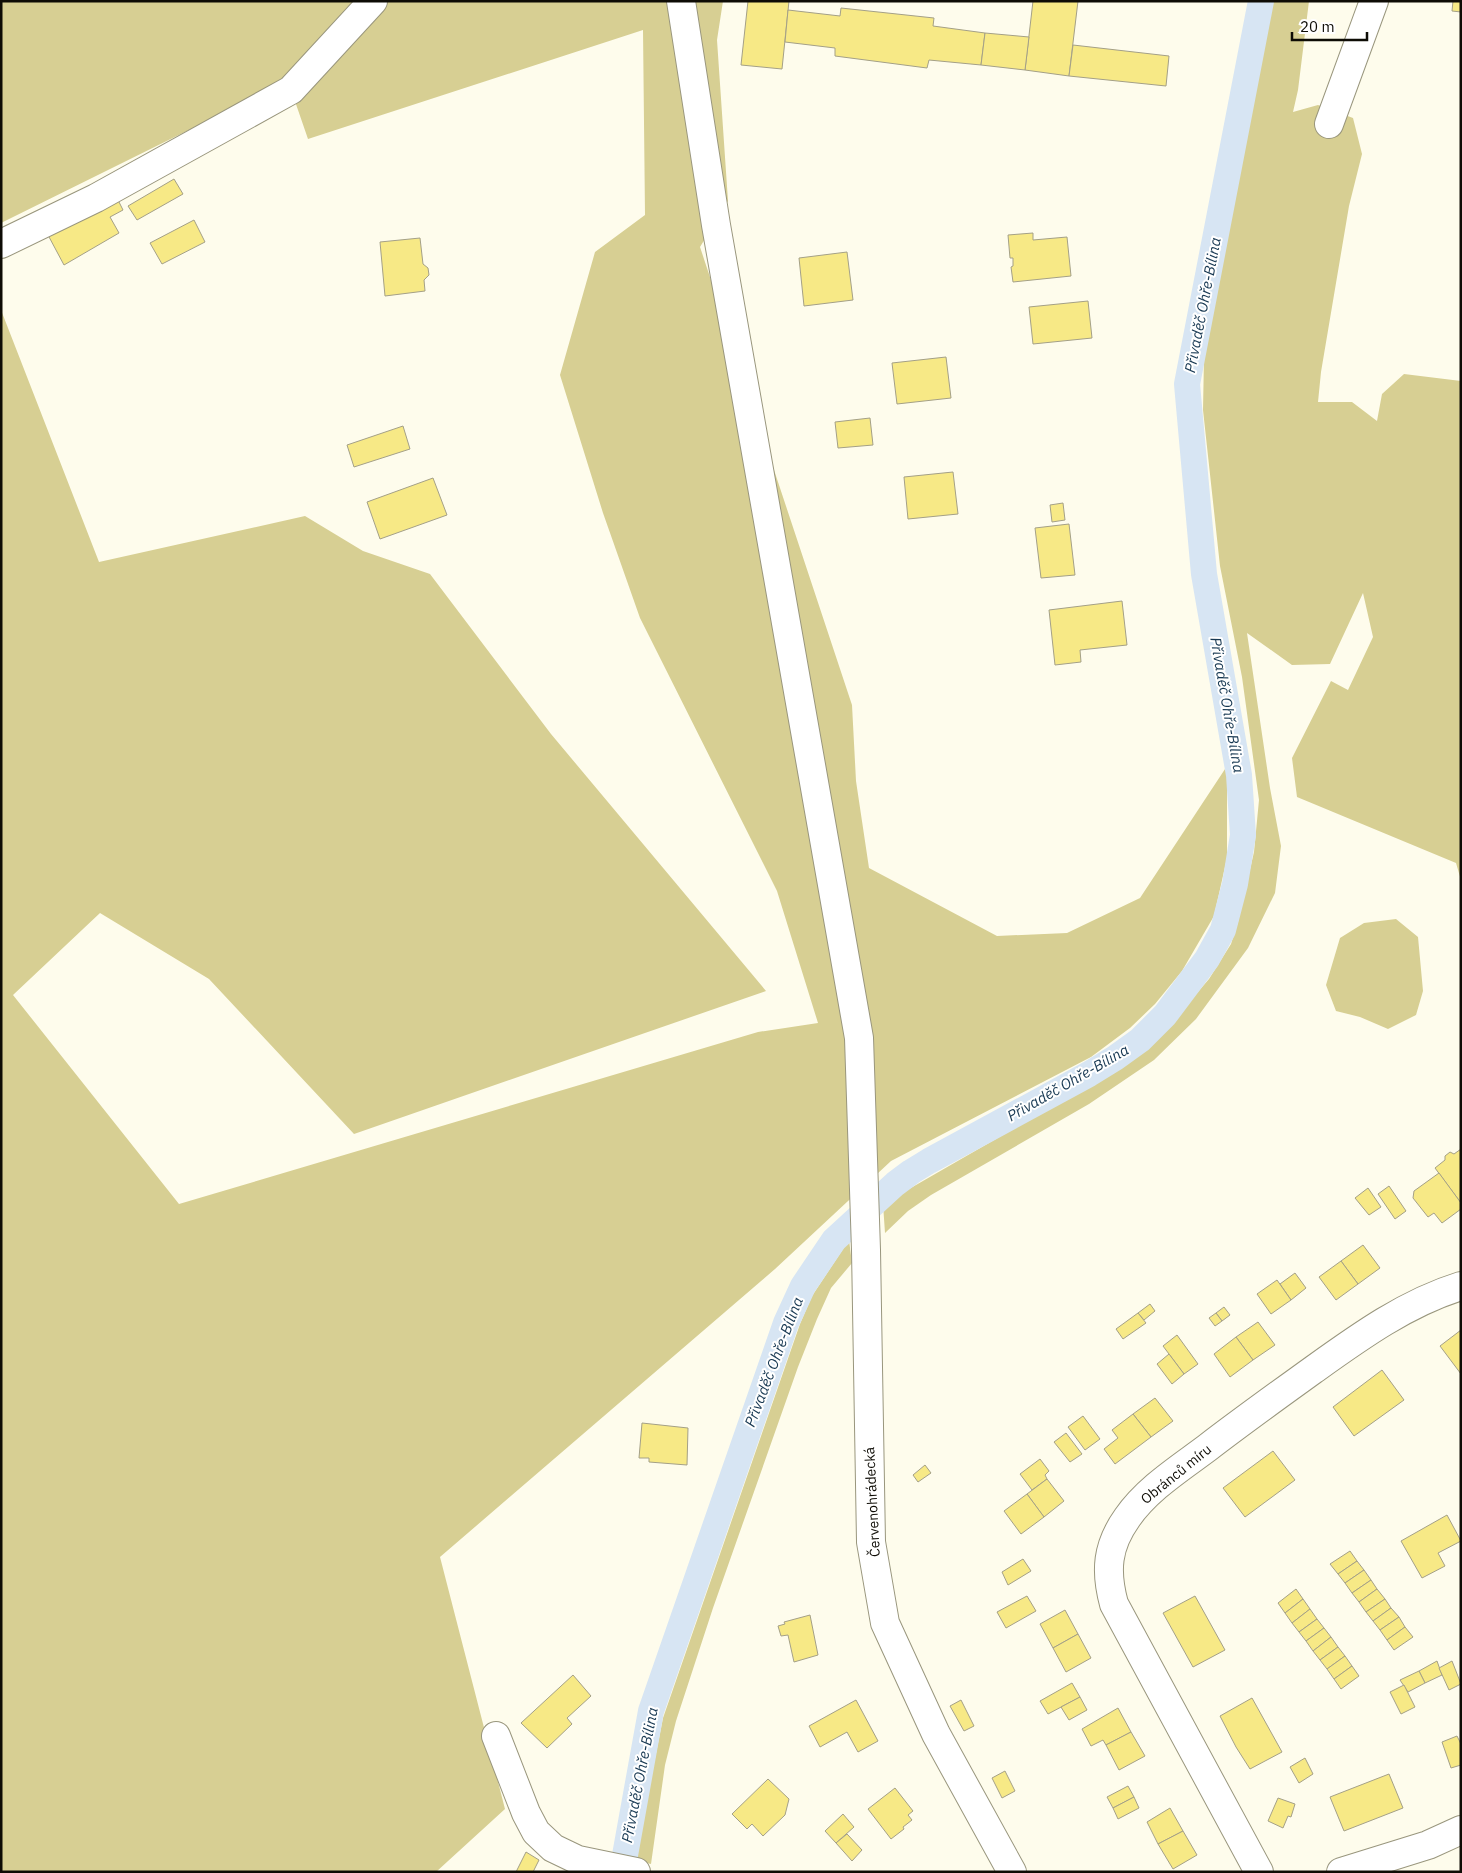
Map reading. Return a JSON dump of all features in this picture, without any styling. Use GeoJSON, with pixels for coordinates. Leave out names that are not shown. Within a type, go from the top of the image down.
{"type":"FeatureCollection","features":[{"type":"Feature","properties":{"kind":"street"},"geometry":{"type":"LineString","coordinates":[[1,244],[96,198],[291,90],[373,1]]}},
{"type":"Feature","properties":{"kind":"street","name":"Červenohrádecká"},"geometry":{"type":"LineString","coordinates":[[681,1],[716,225],[859,1038],[866,1250],[870,1542],[885,1623],[936,1734],[1012,1872]]}},
{"type":"Feature","properties":{"kind":"street"},"geometry":{"type":"LineString","coordinates":[[1329,124],[1374,1]]}},
{"type":"Feature","properties":{"kind":"street","name":"Obránců míru"},"geometry":{"type":"LineString","coordinates":[[1259,1872],[1114,1604],[1109,1585],[1108,1564],[1113,1543],[1127,1518],[1148,1494],[1245,1418],[1361,1335],[1434,1295],[1461,1286]]}},
{"type":"Feature","properties":{"kind":"street"},"geometry":{"type":"LineString","coordinates":[[496,1736],[526,1813],[536,1832],[553,1848],[578,1860],[636,1872]]}},
{"type":"Feature","properties":{"kind":"street"},"geometry":{"type":"LineString","coordinates":[[1341,1872],[1428,1845],[1461,1830]]}},
{"type":"Feature","properties":{"kind":"shaded area"},"geometry":{"type":"Polygon","coordinates":[[[1,1],[723,1],[717,40],[728,201],[700,247],[852,705],[856,781],[869,868],[997,936],[1067,933],[1140,898],[1227,766],[1227,858],[1214,916],[1182,971],[1155,1004],[1130,1028],[1091,1057],[891,1161],[775,1269],[440,1557],[505,1809],[436,1872],[1,1872],[1,310],[99,562],[305,516],[363,551],[430,574],[551,734],[766,991],[354,1134],[209,979],[100,913],[13,995],[179,1204],[758,1032],[818,1023],[777,891],[640,618],[603,513],[560,375],[595,252],[645,215],[643,30],[308,139],[288,81],[1,223],[1,1]]]}},
{"type":"Feature","properties":{"kind":"shaded area"},"geometry":{"type":"Polygon","coordinates":[[[1272,1],[1309,1],[1298,90],[1293,112],[1318,105],[1353,118],[1362,154],[1349,206],[1321,372],[1318,402],[1352,402],[1377,421],[1382,394],[1404,374],[1461,381],[1461,880],[1456,863],[1297,797],[1292,758],[1331,681],[1348,690],[1373,637],[1363,593],[1330,664],[1292,665],[1247,633],[1270,788],[1281,846],[1275,893],[1248,948],[1196,1019],[1154,1060],[1089,1104],[931,1195],[908,1211],[885,1233],[883,1204],[1128,1063],[1172,1022],[1209,979],[1231,944],[1238,922],[1254,852],[1259,800],[1242,677],[1220,566],[1203,410],[1204,357],[1272,1]]]}},
{"type":"Feature","properties":{"kind":"shaded area"},"geometry":{"type":"Polygon","coordinates":[[[1396,919],[1418,937],[1423,991],[1416,1015],[1388,1029],[1360,1017],[1336,1011],[1326,985],[1340,938],[1364,923],[1396,919]]]}},
{"type":"Feature","properties":{"kind":"shaded area"},"geometry":{"type":"Polygon","coordinates":[[[849,1240],[852,1263],[831,1288],[798,1367],[713,1608],[676,1721],[665,1765],[651,1864],[635,1860],[663,1718],[800,1324],[812,1296],[849,1240]]]}},
{"type":"Feature","properties":{"kind":"building"},"geometry":{"type":"Polygon","coordinates":[[[748,1],[789,1],[782,69],[741,65],[748,1]]]}},
{"type":"Feature","properties":{"kind":"building"},"geometry":{"type":"Polygon","coordinates":[[[1033,1],[1078,1],[1069,76],[1025,70],[1033,1]]]}},
{"type":"Feature","properties":{"kind":"building"},"geometry":{"type":"Polygon","coordinates":[[[1453,1],[1461,1],[1461,12],[1452,11],[1453,1]]]}},
{"type":"Feature","properties":{"kind":"building"},"geometry":{"type":"Polygon","coordinates":[[[841,8],[934,18],[933,26],[985,33],[981,65],[929,60],[927,68],[835,56],[835,48],[785,42],[788,10],[840,16],[841,8]]]}},
{"type":"Feature","properties":{"kind":"building"},"geometry":{"type":"Polygon","coordinates":[[[985,33],[1029,37],[1025,70],[981,65],[985,33]]]}},
{"type":"Feature","properties":{"kind":"building"},"geometry":{"type":"Polygon","coordinates":[[[1073,45],[1169,56],[1166,86],[1069,76],[1073,45]]]}},
{"type":"Feature","properties":{"kind":"building"},"geometry":{"type":"Polygon","coordinates":[[[174,179],[183,194],[137,220],[128,206],[174,179]]]}},
{"type":"Feature","properties":{"kind":"building"},"geometry":{"type":"Polygon","coordinates":[[[118,200],[123,210],[110,217],[119,233],[64,265],[48,235],[118,200]]]}},
{"type":"Feature","properties":{"kind":"building"},"geometry":{"type":"Polygon","coordinates":[[[194,220],[205,242],[162,264],[150,243],[194,220]]]}},
{"type":"Feature","properties":{"kind":"building"},"geometry":{"type":"Polygon","coordinates":[[[1033,233],[1033,240],[1067,237],[1071,276],[1013,282],[1011,267],[1013,266],[1013,258],[1010,258],[1008,235],[1033,233]]]}},
{"type":"Feature","properties":{"kind":"building"},"geometry":{"type":"Polygon","coordinates":[[[420,238],[423,264],[428,268],[429,275],[424,280],[425,291],[385,296],[380,242],[420,238]]]}},
{"type":"Feature","properties":{"kind":"building"},"geometry":{"type":"Polygon","coordinates":[[[847,252],[853,300],[804,306],[799,258],[847,252]]]}},
{"type":"Feature","properties":{"kind":"building"},"geometry":{"type":"Polygon","coordinates":[[[1088,301],[1092,338],[1033,344],[1029,307],[1088,301]]]}},
{"type":"Feature","properties":{"kind":"building"},"geometry":{"type":"Polygon","coordinates":[[[946,357],[951,398],[897,404],[892,363],[946,357]]]}},
{"type":"Feature","properties":{"kind":"building"},"geometry":{"type":"Polygon","coordinates":[[[870,418],[873,445],[838,448],[835,422],[870,418]]]}},
{"type":"Feature","properties":{"kind":"building"},"geometry":{"type":"Polygon","coordinates":[[[403,426],[410,449],[354,467],[347,445],[403,426]]]}},
{"type":"Feature","properties":{"kind":"building"},"geometry":{"type":"Polygon","coordinates":[[[953,472],[958,514],[908,519],[904,477],[953,472]]]}},
{"type":"Feature","properties":{"kind":"building"},"geometry":{"type":"Polygon","coordinates":[[[433,478],[447,515],[380,539],[367,502],[433,478]]]}},
{"type":"Feature","properties":{"kind":"building"},"geometry":{"type":"Polygon","coordinates":[[[1063,503],[1065,520],[1052,522],[1050,505],[1063,503]]]}},
{"type":"Feature","properties":{"kind":"building"},"geometry":{"type":"Polygon","coordinates":[[[1069,524],[1075,575],[1041,578],[1035,528],[1069,524]]]}},
{"type":"Feature","properties":{"kind":"building"},"geometry":{"type":"Polygon","coordinates":[[[1122,601],[1127,645],[1080,650],[1081,662],[1055,665],[1049,610],[1122,601]]]}},
{"type":"Feature","properties":{"kind":"building"},"geometry":{"type":"Polygon","coordinates":[[[1461,1149],[1461,1203],[1435,1168],[1445,1160],[1445,1156],[1450,1152],[1454,1154],[1461,1149]]]}},
{"type":"Feature","properties":{"kind":"building"},"geometry":{"type":"Polygon","coordinates":[[[1439,1173],[1461,1203],[1461,1209],[1442,1223],[1434,1213],[1428,1217],[1413,1198],[1414,1191],[1439,1173]]]}},
{"type":"Feature","properties":{"kind":"building"},"geometry":{"type":"Polygon","coordinates":[[[1389,1186],[1406,1211],[1395,1219],[1378,1194],[1389,1186]]]}},
{"type":"Feature","properties":{"kind":"building"},"geometry":{"type":"Polygon","coordinates":[[[1368,1188],[1381,1207],[1369,1215],[1355,1198],[1368,1188]]]}},
{"type":"Feature","properties":{"kind":"building"},"geometry":{"type":"Polygon","coordinates":[[[1363,1245],[1380,1268],[1358,1284],[1341,1261],[1363,1245]]]}},
{"type":"Feature","properties":{"kind":"building"},"geometry":{"type":"Polygon","coordinates":[[[1341,1261],[1358,1284],[1336,1300],[1319,1277],[1341,1261]]]}},
{"type":"Feature","properties":{"kind":"building"},"geometry":{"type":"Polygon","coordinates":[[[1295,1273],[1306,1288],[1291,1300],[1280,1284],[1295,1273]]]}},
{"type":"Feature","properties":{"kind":"building"},"geometry":{"type":"Polygon","coordinates":[[[1277,1280],[1291,1300],[1271,1314],[1257,1294],[1277,1280]]]}},
{"type":"Feature","properties":{"kind":"building"},"geometry":{"type":"Polygon","coordinates":[[[1150,1304],[1155,1311],[1144,1320],[1138,1313],[1150,1304]]]}},
{"type":"Feature","properties":{"kind":"building"},"geometry":{"type":"Polygon","coordinates":[[[1224,1307],[1230,1315],[1222,1321],[1216,1313],[1224,1307]]]}},
{"type":"Feature","properties":{"kind":"building"},"geometry":{"type":"Polygon","coordinates":[[[1138,1313],[1146,1323],[1123,1339],[1116,1329],[1138,1313]]]}},
{"type":"Feature","properties":{"kind":"building"},"geometry":{"type":"Polygon","coordinates":[[[1216,1313],[1222,1321],[1215,1326],[1209,1318],[1216,1313]]]}},
{"type":"Feature","properties":{"kind":"building"},"geometry":{"type":"Polygon","coordinates":[[[1258,1322],[1275,1345],[1253,1360],[1236,1337],[1258,1322]]]}},
{"type":"Feature","properties":{"kind":"building"},"geometry":{"type":"Polygon","coordinates":[[[1461,1330],[1461,1374],[1440,1346],[1461,1330]]]}},
{"type":"Feature","properties":{"kind":"building"},"geometry":{"type":"Polygon","coordinates":[[[1177,1335],[1198,1364],[1184,1374],[1163,1346],[1177,1335]]]}},
{"type":"Feature","properties":{"kind":"building"},"geometry":{"type":"Polygon","coordinates":[[[1236,1337],[1253,1360],[1230,1377],[1214,1354],[1236,1337]]]}},
{"type":"Feature","properties":{"kind":"building"},"geometry":{"type":"Polygon","coordinates":[[[1169,1354],[1184,1374],[1172,1384],[1157,1364],[1169,1354]]]}},
{"type":"Feature","properties":{"kind":"building"},"geometry":{"type":"Polygon","coordinates":[[[1382,1370],[1404,1400],[1354,1436],[1333,1407],[1382,1370]]]}},
{"type":"Feature","properties":{"kind":"building"},"geometry":{"type":"Polygon","coordinates":[[[1155,1398],[1173,1421],[1151,1437],[1133,1414],[1155,1398]]]}},
{"type":"Feature","properties":{"kind":"building"},"geometry":{"type":"Polygon","coordinates":[[[1133,1414],[1151,1437],[1115,1464],[1104,1449],[1118,1438],[1112,1430],[1133,1414]]]}},
{"type":"Feature","properties":{"kind":"building"},"geometry":{"type":"Polygon","coordinates":[[[1083,1416],[1100,1439],[1085,1450],[1068,1427],[1083,1416]]]}},
{"type":"Feature","properties":{"kind":"building"},"geometry":{"type":"Polygon","coordinates":[[[642,1423],[688,1428],[687,1465],[649,1462],[649,1458],[639,1458],[642,1423]]]}},
{"type":"Feature","properties":{"kind":"building"},"geometry":{"type":"Polygon","coordinates":[[[1066,1433],[1082,1454],[1070,1462],[1054,1442],[1066,1433]]]}},
{"type":"Feature","properties":{"kind":"building"},"geometry":{"type":"Polygon","coordinates":[[[1273,1451],[1295,1480],[1245,1517],[1223,1488],[1273,1451]]]}},
{"type":"Feature","properties":{"kind":"building"},"geometry":{"type":"Polygon","coordinates":[[[1040,1459],[1049,1471],[1045,1475],[1047,1479],[1032,1490],[1020,1474],[1040,1459]]]}},
{"type":"Feature","properties":{"kind":"building"},"geometry":{"type":"Polygon","coordinates":[[[925,1465],[931,1473],[918,1482],[913,1475],[925,1465]]]}},
{"type":"Feature","properties":{"kind":"building"},"geometry":{"type":"Polygon","coordinates":[[[1047,1479],[1064,1501],[1044,1517],[1027,1494],[1047,1479]]]}},
{"type":"Feature","properties":{"kind":"building"},"geometry":{"type":"Polygon","coordinates":[[[1027,1494],[1044,1517],[1021,1534],[1004,1511],[1027,1494]]]}},
{"type":"Feature","properties":{"kind":"building"},"geometry":{"type":"Polygon","coordinates":[[[1447,1515],[1461,1541],[1438,1553],[1445,1566],[1422,1578],[1401,1541],[1447,1515]]]}},
{"type":"Feature","properties":{"kind":"building"},"geometry":{"type":"Polygon","coordinates":[[[1350,1551],[1357,1561],[1338,1574],[1330,1564],[1350,1551]]]}},
{"type":"Feature","properties":{"kind":"building"},"geometry":{"type":"Polygon","coordinates":[[[1023,1559],[1031,1571],[1008,1585],[1002,1572],[1023,1559]]]}},
{"type":"Feature","properties":{"kind":"building"},"geometry":{"type":"Polygon","coordinates":[[[1357,1561],[1364,1570],[1345,1583],[1338,1574],[1357,1561]]]}},
{"type":"Feature","properties":{"kind":"building"},"geometry":{"type":"Polygon","coordinates":[[[1364,1570],[1371,1580],[1352,1593],[1345,1583],[1364,1570]]]}},
{"type":"Feature","properties":{"kind":"building"},"geometry":{"type":"Polygon","coordinates":[[[1371,1580],[1377,1589],[1359,1602],[1352,1593],[1371,1580]]]}},
{"type":"Feature","properties":{"kind":"building"},"geometry":{"type":"Polygon","coordinates":[[[1296,1589],[1303,1599],[1285,1613],[1278,1603],[1296,1589]]]}},
{"type":"Feature","properties":{"kind":"building"},"geometry":{"type":"Polygon","coordinates":[[[1377,1589],[1385,1599],[1366,1612],[1359,1602],[1377,1589]]]}},
{"type":"Feature","properties":{"kind":"building"},"geometry":{"type":"Polygon","coordinates":[[[1027,1596],[1036,1611],[1006,1628],[997,1612],[1027,1596]]]}},
{"type":"Feature","properties":{"kind":"building"},"geometry":{"type":"Polygon","coordinates":[[[1195,1596],[1225,1650],[1193,1667],[1163,1613],[1195,1596]]]}},
{"type":"Feature","properties":{"kind":"building"},"geometry":{"type":"Polygon","coordinates":[[[1303,1599],[1310,1609],[1292,1623],[1285,1613],[1303,1599]]]}},
{"type":"Feature","properties":{"kind":"building"},"geometry":{"type":"Polygon","coordinates":[[[1385,1599],[1391,1608],[1373,1621],[1366,1612],[1385,1599]]]}},
{"type":"Feature","properties":{"kind":"building"},"geometry":{"type":"Polygon","coordinates":[[[1391,1608],[1399,1617],[1380,1630],[1373,1621],[1391,1608]]]}},
{"type":"Feature","properties":{"kind":"building"},"geometry":{"type":"Polygon","coordinates":[[[1310,1609],[1317,1619],[1299,1632],[1292,1623],[1310,1609]]]}},
{"type":"Feature","properties":{"kind":"building"},"geometry":{"type":"Polygon","coordinates":[[[1065,1610],[1078,1634],[1053,1648],[1040,1624],[1065,1610]]]}},
{"type":"Feature","properties":{"kind":"building"},"geometry":{"type":"Polygon","coordinates":[[[810,1615],[818,1655],[794,1662],[788,1635],[781,1636],[778,1626],[785,1624],[784,1622],[810,1615]]]}},
{"type":"Feature","properties":{"kind":"building"},"geometry":{"type":"Polygon","coordinates":[[[1399,1617],[1405,1627],[1387,1640],[1380,1630],[1399,1617]]]}},
{"type":"Feature","properties":{"kind":"building"},"geometry":{"type":"Polygon","coordinates":[[[1317,1619],[1324,1628],[1306,1641],[1299,1632],[1317,1619]]]}},
{"type":"Feature","properties":{"kind":"building"},"geometry":{"type":"Polygon","coordinates":[[[1405,1627],[1413,1637],[1394,1650],[1387,1640],[1405,1627]]]}},
{"type":"Feature","properties":{"kind":"building"},"geometry":{"type":"Polygon","coordinates":[[[1324,1628],[1331,1637],[1313,1651],[1306,1641],[1324,1628]]]}},
{"type":"Feature","properties":{"kind":"building"},"geometry":{"type":"Polygon","coordinates":[[[1078,1634],[1091,1658],[1066,1672],[1053,1648],[1078,1634]]]}},
{"type":"Feature","properties":{"kind":"building"},"geometry":{"type":"Polygon","coordinates":[[[1331,1637],[1338,1647],[1320,1660],[1313,1651],[1331,1637]]]}},
{"type":"Feature","properties":{"kind":"building"},"geometry":{"type":"Polygon","coordinates":[[[1338,1647],[1345,1656],[1327,1669],[1320,1660],[1338,1647]]]}},
{"type":"Feature","properties":{"kind":"building"},"geometry":{"type":"Polygon","coordinates":[[[1345,1656],[1352,1666],[1334,1679],[1327,1669],[1345,1656]]]}},
{"type":"Feature","properties":{"kind":"building"},"geometry":{"type":"Polygon","coordinates":[[[1437,1661],[1442,1675],[1425,1683],[1419,1671],[1437,1661]]]}},
{"type":"Feature","properties":{"kind":"building"},"geometry":{"type":"Polygon","coordinates":[[[1452,1661],[1461,1684],[1449,1690],[1439,1668],[1452,1661]]]}},
{"type":"Feature","properties":{"kind":"building"},"geometry":{"type":"Polygon","coordinates":[[[1352,1666],[1359,1676],[1341,1689],[1334,1679],[1352,1666]]]}},
{"type":"Feature","properties":{"kind":"building"},"geometry":{"type":"Polygon","coordinates":[[[1419,1671],[1425,1683],[1408,1692],[1400,1680],[1419,1671]]]}},
{"type":"Feature","properties":{"kind":"building"},"geometry":{"type":"Polygon","coordinates":[[[573,1675],[591,1696],[567,1718],[572,1724],[547,1748],[521,1723],[573,1675]]]}},
{"type":"Feature","properties":{"kind":"building"},"geometry":{"type":"Polygon","coordinates":[[[1072,1683],[1080,1697],[1048,1714],[1040,1701],[1072,1683]]]}},
{"type":"Feature","properties":{"kind":"building"},"geometry":{"type":"Polygon","coordinates":[[[1404,1685],[1415,1707],[1401,1714],[1390,1692],[1404,1685]]]}},
{"type":"Feature","properties":{"kind":"building"},"geometry":{"type":"Polygon","coordinates":[[[1080,1697],[1087,1710],[1069,1720],[1061,1707],[1080,1697]]]}},
{"type":"Feature","properties":{"kind":"building"},"geometry":{"type":"Polygon","coordinates":[[[1252,1698],[1282,1752],[1250,1769],[1220,1716],[1252,1698]]]}},
{"type":"Feature","properties":{"kind":"building"},"geometry":{"type":"Polygon","coordinates":[[[856,1700],[878,1741],[858,1752],[847,1732],[820,1747],[809,1726],[856,1700]]]}},
{"type":"Feature","properties":{"kind":"building"},"geometry":{"type":"Polygon","coordinates":[[[961,1700],[974,1726],[964,1731],[950,1706],[961,1700]]]}},
{"type":"Feature","properties":{"kind":"building"},"geometry":{"type":"Polygon","coordinates":[[[1118,1708],[1131,1732],[1106,1745],[1103,1740],[1091,1746],[1082,1729],[1118,1708]]]}},
{"type":"Feature","properties":{"kind":"building"},"geometry":{"type":"Polygon","coordinates":[[[1131,1732],[1145,1756],[1119,1770],[1106,1745],[1131,1732]]]}},
{"type":"Feature","properties":{"kind":"building"},"geometry":{"type":"Polygon","coordinates":[[[1457,1736],[1461,1744],[1461,1765],[1451,1768],[1442,1742],[1457,1736]]]}},
{"type":"Feature","properties":{"kind":"building"},"geometry":{"type":"Polygon","coordinates":[[[1305,1758],[1313,1774],[1299,1783],[1290,1767],[1305,1758]]]}},
{"type":"Feature","properties":{"kind":"building"},"geometry":{"type":"Polygon","coordinates":[[[1005,1771],[1015,1791],[1002,1798],[992,1778],[1005,1771]]]}},
{"type":"Feature","properties":{"kind":"building"},"geometry":{"type":"Polygon","coordinates":[[[1389,1774],[1403,1808],[1344,1831],[1330,1797],[1389,1774]]]}},
{"type":"Feature","properties":{"kind":"building"},"geometry":{"type":"Polygon","coordinates":[[[768,1779],[789,1799],[785,1815],[763,1836],[752,1824],[747,1829],[732,1814],[768,1779]]]}},
{"type":"Feature","properties":{"kind":"building"},"geometry":{"type":"Polygon","coordinates":[[[1128,1786],[1134,1797],[1113,1808],[1107,1797],[1128,1786]]]}},
{"type":"Feature","properties":{"kind":"building"},"geometry":{"type":"Polygon","coordinates":[[[895,1788],[913,1811],[908,1815],[912,1820],[891,1839],[868,1809],[895,1788]]]}},
{"type":"Feature","properties":{"kind":"building"},"geometry":{"type":"Polygon","coordinates":[[[1134,1797],[1139,1808],[1118,1819],[1113,1808],[1134,1797]]]}},
{"type":"Feature","properties":{"kind":"building"},"geometry":{"type":"Polygon","coordinates":[[[1278,1798],[1295,1804],[1291,1817],[1288,1816],[1283,1828],[1268,1821],[1278,1798]]]}},
{"type":"Feature","properties":{"kind":"building"},"geometry":{"type":"Polygon","coordinates":[[[1170,1808],[1183,1831],[1158,1844],[1147,1822],[1170,1808]]]}},
{"type":"Feature","properties":{"kind":"building"},"geometry":{"type":"Polygon","coordinates":[[[843,1814],[854,1827],[836,1843],[825,1831],[843,1814]]]}},
{"type":"Feature","properties":{"kind":"building"},"geometry":{"type":"Polygon","coordinates":[[[1183,1831],[1197,1855],[1173,1869],[1158,1844],[1183,1831]]]}},
{"type":"Feature","properties":{"kind":"building"},"geometry":{"type":"Polygon","coordinates":[[[847,1834],[862,1850],[852,1861],[836,1843],[847,1834]]]}},
{"type":"Feature","properties":{"kind":"building"},"geometry":{"type":"Polygon","coordinates":[[[526,1852],[539,1860],[533,1872],[516,1872],[526,1852]]]}},
{"type":"Feature","properties":{"kind":"waterway","name":"Přivaděč Ohře-Bílina"},"geometry":{"type":"LineString","coordinates":[[622,1872],[651,1711],[786,1323],[803,1286],[834,1240],[895,1184],[911,1172],[1089,1074],[1140,1040],[1165,1015],[1207,959],[1223,930],[1235,884],[1243,835],[1239,775],[1204,574],[1187,384],[1261,1]]}}]}
